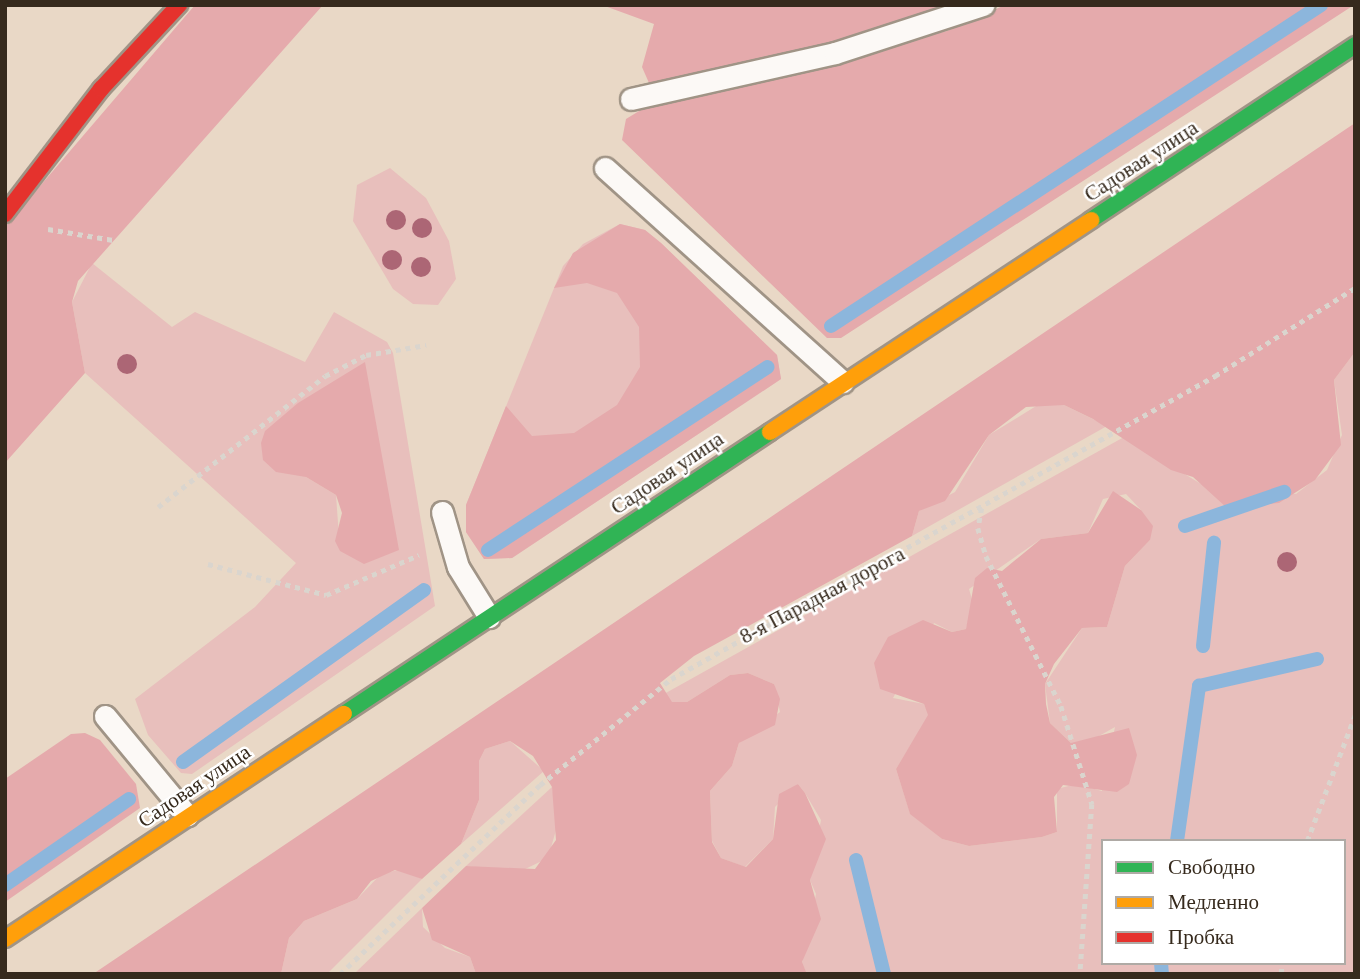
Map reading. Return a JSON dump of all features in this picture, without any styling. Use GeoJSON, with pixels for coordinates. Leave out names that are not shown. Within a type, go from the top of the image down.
{"type":"FeatureCollection","features":[{"type":"Feature","properties":{"kind":"main road"},"geometry":{"type":"LineString","coordinates":[[5,214],[101,89],[179,5]]}},
{"type":"Feature","properties":{"kind":"main road","name":"Садовая улица"},"geometry":{"type":"LineString","coordinates":[[5,939],[187,815],[1355,45]]}},
{"type":"Feature","properties":{"kind":"lane"},"geometry":{"type":"LineString","coordinates":[[631,99],[835,52],[983,5]]}},
{"type":"Feature","properties":{"kind":"lane"},"geometry":{"type":"LineString","coordinates":[[605,168],[843,382]]}},
{"type":"Feature","properties":{"kind":"lane"},"geometry":{"type":"LineString","coordinates":[[442,512],[449,542],[489,617]]}},
{"type":"Feature","properties":{"kind":"lane"},"geometry":{"type":"LineString","coordinates":[[105,716],[187,815]]}},
{"type":"Feature","properties":{"kind":"path"},"geometry":{"type":"LineString","coordinates":[[36,227],[113,240]]}},
{"type":"Feature","properties":{"kind":"path","name":"8-я Парадная дорога"},"geometry":{"type":"LineString","coordinates":[[340,974],[540,785],[671,679],[982,508],[1355,288]]}},
{"type":"Feature","properties":{"kind":"path"},"geometry":{"type":"LineString","coordinates":[[158,507],[325,376],[366,355],[426,345]]}},
{"type":"Feature","properties":{"kind":"path"},"geometry":{"type":"LineString","coordinates":[[982,508],[978,528],[986,556],[1061,706],[1092,804],[1080,974]]}},
{"type":"Feature","properties":{"kind":"path"},"geometry":{"type":"LineString","coordinates":[[208,564],[326,595],[449,542]]}},
{"type":"Feature","properties":{"kind":"path"},"geometry":{"type":"LineString","coordinates":[[1308,839],[1355,715]]}},
{"type":"Feature","properties":{"kind":"shaded area"},"geometry":{"type":"Polygon","coordinates":[[[195,5],[323,5],[78,281],[72,302],[85,373],[5,463],[5,227],[195,5]]]}},
{"type":"Feature","properties":{"kind":"shaded area"},"geometry":{"type":"Polygon","coordinates":[[[602,5],[955,5],[837,41],[649,83],[642,67],[654,24],[602,5]]]}},
{"type":"Feature","properties":{"kind":"shaded area"},"geometry":{"type":"Polygon","coordinates":[[[1005,5],[1354,5],[841,338],[827,338],[622,140],[626,119],[649,105],[947,31],[1005,5]]]}},
{"type":"Feature","properties":{"kind":"shaded area"},"geometry":{"type":"Polygon","coordinates":[[[1355,123],[1355,352],[1334,380],[1341,445],[1315,480],[1279,503],[1227,508],[1193,477],[1171,470],[1093,419],[1064,405],[1026,407],[989,435],[945,501],[919,511],[912,536],[694,656],[660,683],[672,702],[687,702],[730,675],[748,673],[774,684],[780,699],[775,725],[739,743],[732,766],[710,791],[712,842],[721,858],[746,867],[773,839],[779,794],[798,784],[805,793],[826,839],[810,880],[821,919],[802,962],[807,974],[476,974],[470,957],[432,940],[422,908],[466,866],[535,869],[556,840],[552,787],[533,756],[510,741],[485,749],[479,761],[479,800],[461,844],[422,879],[395,870],[371,881],[357,899],[304,921],[289,938],[281,974],[93,974],[1355,123]]]}},
{"type":"Feature","properties":{"kind":"shaded area"},"geometry":{"type":"Polygon","coordinates":[[[390,168],[426,198],[449,241],[456,279],[438,305],[413,304],[393,289],[353,221],[357,185],[390,168]]]}},
{"type":"Feature","properties":{"kind":"shaded area"},"geometry":{"type":"Polygon","coordinates":[[[620,224],[645,230],[661,243],[777,355],[781,379],[512,558],[484,559],[466,532],[466,505],[563,266],[583,244],[620,224]]]}},
{"type":"Feature","properties":{"kind":"shaded area"},"geometry":{"type":"Polygon","coordinates":[[[620,224],[645,230],[661,243],[777,355],[781,379],[512,558],[484,559],[466,532],[466,505],[506,406],[532,436],[574,433],[617,405],[640,367],[639,327],[617,293],[587,283],[554,288],[573,253],[620,224]]]}},
{"type":"Feature","properties":{"kind":"shaded area"},"geometry":{"type":"Polygon","coordinates":[[[92,263],[172,327],[195,312],[305,362],[334,312],[387,342],[393,353],[435,606],[192,774],[181,773],[148,735],[135,699],[255,607],[296,563],[85,373],[72,302],[92,263]],[[365,362],[306,477],[336,495],[340,551],[365,362]]]}},
{"type":"Feature","properties":{"kind":"shaded area"},"geometry":{"type":"Polygon","coordinates":[[[1355,352],[1355,974],[807,974],[802,963],[816,894],[810,880],[821,820],[805,793],[798,784],[775,807],[773,839],[745,867],[721,858],[712,841],[710,791],[732,766],[739,743],[780,712],[774,684],[748,673],[730,675],[687,702],[672,703],[664,694],[1124,437],[1201,484],[1296,494],[1327,470],[1342,435],[1334,380],[1355,352]],[[1126,494],[1103,499],[1088,533],[1041,539],[969,589],[973,603],[966,629],[952,632],[934,623],[893,698],[924,704],[929,715],[896,769],[910,813],[942,839],[969,846],[1042,837],[1057,832],[1057,789],[1076,784],[1102,791],[1115,727],[1083,745],[1071,743],[1050,723],[1045,684],[1082,628],[1107,627],[1125,566],[1150,540],[1141,510],[1126,494]]]}},
{"type":"Feature","properties":{"kind":"shaded area"},"geometry":{"type":"Polygon","coordinates":[[[365,362],[399,550],[364,564],[340,551],[335,541],[342,513],[336,495],[306,477],[276,472],[263,460],[261,443],[265,431],[298,403],[365,362]]]}},
{"type":"Feature","properties":{"kind":"shaded area"},"geometry":{"type":"Polygon","coordinates":[[[1041,403],[1064,405],[1107,426],[912,536],[919,511],[955,492],[989,435],[1041,403]]]}},
{"type":"Feature","properties":{"kind":"shaded area"},"geometry":{"type":"Polygon","coordinates":[[[1113,491],[1141,510],[1153,526],[1150,540],[1125,566],[1107,627],[1082,628],[1054,664],[1045,684],[1046,704],[1050,723],[1071,743],[1129,728],[1137,755],[1129,784],[1117,792],[1063,785],[1054,797],[1057,832],[1042,837],[969,846],[942,839],[910,814],[896,769],[928,715],[924,704],[880,689],[874,663],[888,637],[923,620],[952,632],[966,629],[975,578],[987,568],[1002,571],[1041,539],[1088,533],[1113,491]]]}},
{"type":"Feature","properties":{"kind":"shaded area"},"geometry":{"type":"Polygon","coordinates":[[[85,733],[100,740],[136,784],[140,808],[5,902],[5,779],[71,734],[85,733]]]}},
{"type":"Feature","properties":{"kind":"shaded area"},"geometry":{"type":"Polygon","coordinates":[[[510,741],[544,771],[461,844],[479,800],[479,761],[485,749],[510,741]]]}},
{"type":"Feature","properties":{"kind":"shaded area"},"geometry":{"type":"Polygon","coordinates":[[[552,787],[558,823],[548,858],[519,872],[466,866],[552,787]]]}},
{"type":"Feature","properties":{"kind":"shaded area"},"geometry":{"type":"Polygon","coordinates":[[[402,869],[422,879],[327,974],[281,974],[289,938],[304,921],[357,899],[381,874],[402,869]]]}},
{"type":"Feature","properties":{"kind":"shaded area"},"geometry":{"type":"Polygon","coordinates":[[[422,908],[423,927],[445,948],[470,957],[476,974],[354,974],[422,908]]]}},
{"type":"Feature","properties":{"kind":"waterway"},"geometry":{"type":"LineString","coordinates":[[831,326],[1321,5]]}},
{"type":"Feature","properties":{"kind":"waterway"},"geometry":{"type":"LineString","coordinates":[[488,550],[768,367]]}},
{"type":"Feature","properties":{"kind":"waterway"},"geometry":{"type":"LineString","coordinates":[[1185,526],[1284,492]]}},
{"type":"Feature","properties":{"kind":"waterway"},"geometry":{"type":"LineString","coordinates":[[1203,646],[1214,543]]}},
{"type":"Feature","properties":{"kind":"waterway"},"geometry":{"type":"LineString","coordinates":[[183,762],[424,590]]}},
{"type":"Feature","properties":{"kind":"waterway"},"geometry":{"type":"LineString","coordinates":[[1177,839],[1199,686],[1317,659]]}},
{"type":"Feature","properties":{"kind":"waterway"},"geometry":{"type":"LineString","coordinates":[[5,885],[129,799]]}},
{"type":"Feature","properties":{"kind":"waterway"},"geometry":{"type":"LineString","coordinates":[[856,860],[884,974]]}},
{"type":"Feature","properties":{"kind":"waterway"},"geometry":{"type":"LineString","coordinates":[[1161,965],[1162,974]]}},
{"type":"Feature","properties":{"kind":"traffic: fast"},"geometry":{"type":"LineString","coordinates":[[1091,220],[1355,45]]}},
{"type":"Feature","properties":{"kind":"traffic: fast"},"geometry":{"type":"LineString","coordinates":[[344,714],[770,432]]}},
{"type":"Feature","properties":{"kind":"traffic: slow"},"geometry":{"type":"LineString","coordinates":[[770,432],[1091,220]]}},
{"type":"Feature","properties":{"kind":"traffic: slow"},"geometry":{"type":"LineString","coordinates":[[5,939],[344,714]]}},
{"type":"Feature","properties":{"kind":"traffic: jam"},"geometry":{"type":"LineString","coordinates":[[5,214],[101,89],[179,5]]}}]}
